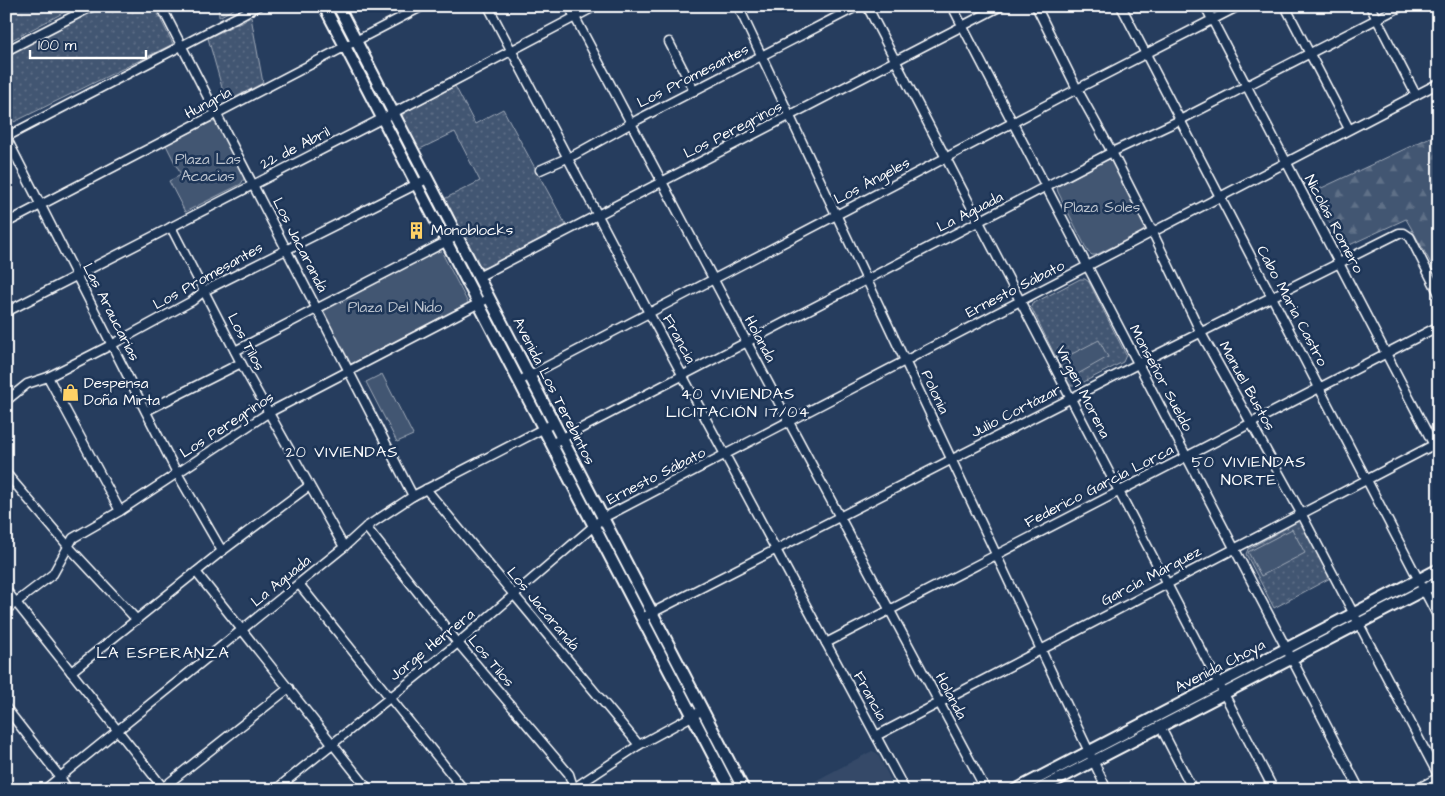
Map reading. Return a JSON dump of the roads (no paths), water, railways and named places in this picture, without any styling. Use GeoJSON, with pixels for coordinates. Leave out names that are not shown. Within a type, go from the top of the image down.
{"type":"FeatureCollection","features":[{"type":"Feature","properties":{"kind":"main road","name":"Avenida Los Terebintos"},"geometry":{"type":"LineString","coordinates":[[324,6],[731,790]]}},
{"type":"Feature","properties":{"kind":"main road","name":"Avenida Los Terebintos"},"geometry":{"type":"LineString","coordinates":[[338,6],[744,790]]}},
{"type":"Feature","properties":{"kind":"main road","name":"Avenida Choya"},"geometry":{"type":"LineString","coordinates":[[1015,790],[1160,726],[1287,649],[1439,569]]}},
{"type":"Feature","properties":{"kind":"main road","name":"Avenida Choya"},"geometry":{"type":"LineString","coordinates":[[1038,790],[1091,756],[1222,688],[1292,659],[1439,582]]}},
{"type":"Feature","properties":{"kind":"street"},"geometry":{"type":"LineString","coordinates":[[6,51],[93,6]]}},
{"type":"Feature","properties":{"kind":"street","name":"Los Jacarandá"},"geometry":{"type":"LineString","coordinates":[[161,6],[413,496]]}},
{"type":"Feature","properties":{"kind":"street"},"geometry":{"type":"LineString","coordinates":[[6,137],[258,6]]}},
{"type":"Feature","properties":{"kind":"street","name":"Hungría"},"geometry":{"type":"LineString","coordinates":[[6,223],[423,6]]}},
{"type":"Feature","properties":{"kind":"street","name":"Francia"},"geometry":{"type":"LineString","coordinates":[[488,6],[649,313],[905,790]]}},
{"type":"Feature","properties":{"kind":"street","name":"Holanda"},"geometry":{"type":"LineString","coordinates":[[569,6],[788,422],[986,790]]}},
{"type":"Feature","properties":{"kind":"street","name":"22 de Abril"},"geometry":{"type":"LineString","coordinates":[[6,312],[393,113],[596,6]]}},
{"type":"Feature","properties":{"kind":"street","name":"Polonia"},"geometry":{"type":"LineString","coordinates":[[738,6],[1107,790]]}},
{"type":"Feature","properties":{"kind":"street","name":"Los Promesantes"},"geometry":{"type":"LineString","coordinates":[[540,170],[858,6]]}},
{"type":"Feature","properties":{"kind":"street","name":"Virgen Morena"},"geometry":{"type":"LineString","coordinates":[[867,6],[1274,790]]}},
{"type":"Feature","properties":{"kind":"street","name":"Monseñor Sueldo"},"geometry":{"type":"LineString","coordinates":[[952,6],[1360,790]]}},
{"type":"Feature","properties":{"kind":"street","name":"Los Peregrinos"},"geometry":{"type":"LineString","coordinates":[[478,277],[1001,6]]}},
{"type":"Feature","properties":{"kind":"street","name":"Manuel Bustos"},"geometry":{"type":"LineString","coordinates":[[1036,6],[1077,89],[1112,152],[1202,333],[1301,512],[1439,777]]}},
{"type":"Feature","properties":{"kind":"street","name":"Cabo Maria Castro"},"geometry":{"type":"LineString","coordinates":[[1121,6],[1439,619]]}},
{"type":"Feature","properties":{"kind":"street","name":"Nicolás Romero"},"geometry":{"type":"LineString","coordinates":[[1204,6],[1386,353],[1436,443],[1439,455]]}},
{"type":"Feature","properties":{"kind":"street","name":"Los Ángeles"},"geometry":{"type":"LineString","coordinates":[[519,381],[1239,6]]}},
{"type":"Feature","properties":{"kind":"street"},"geometry":{"type":"LineString","coordinates":[[1286,6],[1349,128]]}},
{"type":"Feature","properties":{"kind":"street"},"geometry":{"type":"LineString","coordinates":[[1370,6],[1416,95]]}},
{"type":"Feature","properties":{"kind":"street","name":"La Aguada"},"geometry":{"type":"LineString","coordinates":[[551,444],[1112,152],[1180,120],[1402,6]]}},
{"type":"Feature","properties":{"kind":"street"},"geometry":{"type":"LineString","coordinates":[[669,42],[694,91]]}},
{"type":"Feature","properties":{"kind":"street","name":"Ernesto Sábato"},"geometry":{"type":"LineString","coordinates":[[604,518],[1088,267],[1152,231],[1349,128],[1439,83]]}},
{"type":"Feature","properties":{"kind":"street","name":"Las Araucarias"},"geometry":{"type":"LineString","coordinates":[[6,137],[78,275],[177,473],[222,551]]}},
{"type":"Feature","properties":{"kind":"street","name":"Los Promesantes"},"geometry":{"type":"LineString","coordinates":[[6,401],[27,384],[48,377],[113,344],[192,301],[204,291],[427,179]]}},
{"type":"Feature","properties":{"kind":"street","name":"Los Tilos"},"geometry":{"type":"LineString","coordinates":[[171,227],[241,363],[344,547]]}},
{"type":"Feature","properties":{"kind":"street","name":"Julio Cortázar"},"geometry":{"type":"LineString","coordinates":[[642,618],[1071,398],[1399,233],[1404,233],[1410,237],[1439,294]]}},
{"type":"Feature","properties":{"kind":"street"},"geometry":{"type":"LineString","coordinates":[[235,351],[457,236]]}},
{"type":"Feature","properties":{"kind":"street","name":"Los Peregrinos"},"geometry":{"type":"LineString","coordinates":[[6,610],[53,574],[72,538],[120,511],[268,412],[489,298]]}},
{"type":"Feature","properties":{"kind":"street","name":"Federico García Lorca"},"geometry":{"type":"LineString","coordinates":[[826,643],[1439,326]]}},
{"type":"Feature","properties":{"kind":"street"},"geometry":{"type":"LineString","coordinates":[[146,410],[241,363]]}},
{"type":"Feature","properties":{"kind":"street"},"geometry":{"type":"LineString","coordinates":[[48,377],[120,511]]}},
{"type":"Feature","properties":{"kind":"street","name":"La Aguada"},"geometry":{"type":"LineString","coordinates":[[44,790],[299,584],[366,527],[413,496],[554,423]]}},
{"type":"Feature","properties":{"kind":"street","name":"García Márquez"},"geometry":{"type":"LineString","coordinates":[[876,736],[1436,443]]}},
{"type":"Feature","properties":{"kind":"street"},"geometry":{"type":"LineString","coordinates":[[6,473],[68,546],[137,620]]}},
{"type":"Feature","properties":{"kind":"street"},"geometry":{"type":"LineString","coordinates":[[71,672],[222,551],[309,486]]}},
{"type":"Feature","properties":{"kind":"street","name":"Los Jacarandá"},"geometry":{"type":"LineString","coordinates":[[426,489],[639,746]]}},
{"type":"Feature","properties":{"kind":"street","name":"Jorge Herrera"},"geometry":{"type":"LineString","coordinates":[[275,790],[458,643],[604,518]]}},
{"type":"Feature","properties":{"kind":"street","name":"Los Tilos"},"geometry":{"type":"LineString","coordinates":[[366,527],[458,643],[569,774],[573,789]]}},
{"type":"Feature","properties":{"kind":"street"},"geometry":{"type":"LineString","coordinates":[[196,572],[369,790]]}},
{"type":"Feature","properties":{"kind":"street"},"geometry":{"type":"LineString","coordinates":[[299,584],[464,790]]}},
{"type":"Feature","properties":{"kind":"street"},"geometry":{"type":"LineString","coordinates":[[6,590],[163,789],[289,688]]}},
{"type":"Feature","properties":{"kind":"street"},"geometry":{"type":"LineString","coordinates":[[6,708],[68,790]]}},
{"type":"Feature","properties":{"kind":"street"},"geometry":{"type":"LineString","coordinates":[[573,789],[639,746],[703,710]]}},
{"type":"Feature","properties":{"kind":"street"},"geometry":{"type":"LineString","coordinates":[[1160,726],[1192,790]]}},
{"type":"Feature","properties":{"kind":"street"},"geometry":{"type":"LineString","coordinates":[[1415,790],[1439,777]]}},
{"type":"Feature","properties":{"kind":"place","name":"Monoblocks"},"geometry":{"type":"Point","coordinates":[417,230]}},
{"type":"Feature","properties":{"kind":"place","name":"Despensa Doña Mirta"},"geometry":{"type":"Point","coordinates":[70,392]}},
{"type":"Feature","properties":{"kind":"district","name":"40 VIVIENDAS LICITACIÓN 17/04"},"geometry":{"type":"Point","coordinates":[738,403]}},
{"type":"Feature","properties":{"kind":"district","name":"20 VIVIENDAS"},"geometry":{"type":"Point","coordinates":[342,452]}},
{"type":"Feature","properties":{"kind":"district","name":"50 VIVIENDAS NORTE"},"geometry":{"type":"Point","coordinates":[1249,471]}},
{"type":"Feature","properties":{"kind":"district","name":"LA ESPERANZA"},"geometry":{"type":"Point","coordinates":[163,653]}},
{"type":"Feature","properties":{"kind":"park label","name":"Plaza Las Acacias"},"geometry":{"type":"Point","coordinates":[208,168]}},
{"type":"Feature","properties":{"kind":"park label","name":"Plaza Soles"},"geometry":{"type":"Point","coordinates":[1102,207]}},
{"type":"Feature","properties":{"kind":"park label","name":"Plaza Del Nido"},"geometry":{"type":"Point","coordinates":[395,307]}}]}
